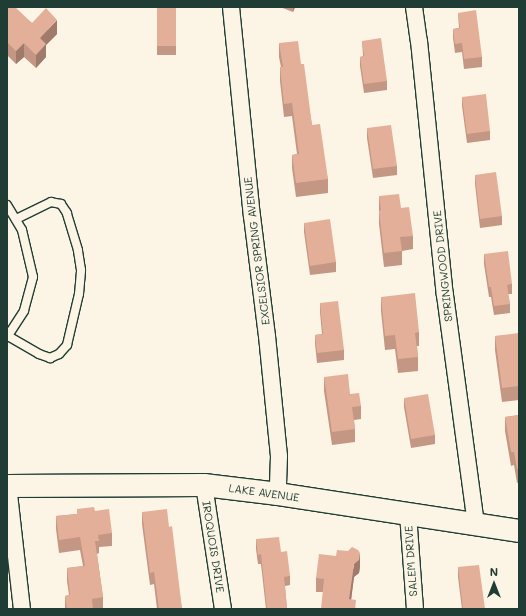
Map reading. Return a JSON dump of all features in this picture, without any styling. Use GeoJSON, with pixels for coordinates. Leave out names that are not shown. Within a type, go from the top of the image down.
{"type":"FeatureCollection","features":[{"type":"Feature","properties":{"kind":"main road","name":"LAKE AVENUE"},"geometry":{"type":"LineString","coordinates":[[7,486],[204,485],[278,494],[519,531]]}},
{"type":"Feature","properties":{"kind":"street","name":"EXCELSIOR SPRING AVENUE"},"geometry":{"type":"LineString","coordinates":[[231,7],[252,216],[280,456],[278,494]]}},
{"type":"Feature","properties":{"kind":"street","name":"SPRINGWOOD DRIVE"},"geometry":{"type":"LineString","coordinates":[[414,7],[420,49],[445,295],[476,525]]}},
{"type":"Feature","properties":{"kind":"street","name":"IROQUOIS DRIVE"},"geometry":{"type":"LineString","coordinates":[[204,485],[223,609]]}},
{"type":"Feature","properties":{"kind":"street"},"geometry":{"type":"LineString","coordinates":[[7,486],[22,609]]}},
{"type":"Feature","properties":{"kind":"street","name":"SALEM DRIVE"},"geometry":{"type":"LineString","coordinates":[[408,514],[415,609]]}},
{"type":"Feature","properties":{"kind":"lane"},"geometry":{"type":"LineString","coordinates":[[7,205],[22,230],[33,277],[24,311],[7,336],[39,354],[50,358],[59,354],[67,345],[79,294],[81,270],[78,250],[67,213],[61,204],[51,202],[16,219]]}},
{"type":"Feature","properties":{"kind":"building"},"geometry":{"type":"Polygon","coordinates":[[[7,7],[15,7],[32,23],[46,8],[57,20],[40,38],[46,44],[36,55],[24,43],[16,51],[7,42],[7,7]]]}},
{"type":"Feature","properties":{"kind":"building"},"geometry":{"type":"Polygon","coordinates":[[[157,7],[176,7],[176,46],[157,46],[157,7]]]}},
{"type":"Feature","properties":{"kind":"building"},"geometry":{"type":"Polygon","coordinates":[[[476,10],[482,57],[464,59],[462,43],[455,44],[453,29],[460,28],[458,13],[476,10]]]}},
{"type":"Feature","properties":{"kind":"building"},"geometry":{"type":"Polygon","coordinates":[[[381,38],[387,81],[364,84],[360,57],[364,56],[362,41],[381,38]]]}},
{"type":"Feature","properties":{"kind":"building"},"geometry":{"type":"Polygon","coordinates":[[[298,41],[301,64],[304,64],[312,125],[320,124],[328,179],[296,183],[292,155],[299,154],[292,103],[284,104],[280,67],[283,67],[279,43],[298,41]]]}},
{"type":"Feature","properties":{"kind":"building"},"geometry":{"type":"Polygon","coordinates":[[[486,94],[490,131],[467,134],[462,97],[486,94]]]}},
{"type":"Feature","properties":{"kind":"building"},"geometry":{"type":"Polygon","coordinates":[[[391,125],[397,166],[373,169],[367,128],[391,125]]]}},
{"type":"Feature","properties":{"kind":"building"},"geometry":{"type":"Polygon","coordinates":[[[496,172],[502,216],[480,219],[475,175],[496,172]]]}},
{"type":"Feature","properties":{"kind":"building"},"geometry":{"type":"Polygon","coordinates":[[[399,194],[401,208],[409,207],[413,236],[400,237],[402,251],[384,253],[379,211],[381,210],[379,196],[399,194]]]}},
{"type":"Feature","properties":{"kind":"building"},"geometry":{"type":"Polygon","coordinates":[[[330,219],[336,262],[310,266],[304,223],[330,219]]]}},
{"type":"Feature","properties":{"kind":"building"},"geometry":{"type":"Polygon","coordinates":[[[508,251],[512,284],[507,285],[510,304],[494,306],[491,287],[489,287],[484,254],[508,251]]]}},
{"type":"Feature","properties":{"kind":"building"},"geometry":{"type":"Polygon","coordinates":[[[415,293],[419,332],[415,333],[418,357],[398,359],[395,335],[385,336],[381,297],[415,293]]]}},
{"type":"Feature","properties":{"kind":"building"},"geometry":{"type":"Polygon","coordinates":[[[338,301],[344,350],[317,353],[315,335],[323,334],[320,303],[338,301]]]}},
{"type":"Feature","properties":{"kind":"building"},"geometry":{"type":"Polygon","coordinates":[[[519,333],[519,386],[502,388],[495,336],[519,333]]]}},
{"type":"Feature","properties":{"kind":"building"},"geometry":{"type":"Polygon","coordinates":[[[348,374],[350,394],[359,393],[361,406],[352,407],[355,429],[332,432],[324,377],[348,374]]]}},
{"type":"Feature","properties":{"kind":"building"},"geometry":{"type":"Polygon","coordinates":[[[428,394],[435,435],[411,439],[404,398],[428,394]]]}},
{"type":"Feature","properties":{"kind":"building"},"geometry":{"type":"Polygon","coordinates":[[[519,415],[519,469],[517,469],[514,452],[511,452],[505,417],[519,415]]]}},
{"type":"Feature","properties":{"kind":"building"},"geometry":{"type":"Polygon","coordinates":[[[94,507],[95,511],[109,509],[112,533],[98,535],[99,541],[95,541],[103,597],[92,599],[93,609],[67,609],[65,596],[70,595],[67,568],[85,566],[80,537],[59,540],[56,516],[77,514],[77,509],[94,507]]]}},
{"type":"Feature","properties":{"kind":"building"},"geometry":{"type":"Polygon","coordinates":[[[167,509],[169,527],[172,526],[182,609],[159,609],[154,572],[150,573],[142,512],[167,509]]]}},
{"type":"Feature","properties":{"kind":"building"},"geometry":{"type":"Polygon","coordinates":[[[279,537],[281,552],[287,551],[290,576],[284,577],[287,609],[267,609],[261,554],[258,555],[256,539],[279,537]]]}},
{"type":"Feature","properties":{"kind":"building"},"geometry":{"type":"Polygon","coordinates":[[[352,547],[360,553],[359,560],[354,564],[349,599],[356,600],[355,609],[321,609],[324,579],[316,578],[319,554],[336,556],[337,550],[348,551],[352,547]]]}},
{"type":"Feature","properties":{"kind":"building"},"geometry":{"type":"Polygon","coordinates":[[[479,565],[485,609],[463,609],[458,567],[479,565]]]}}]}
